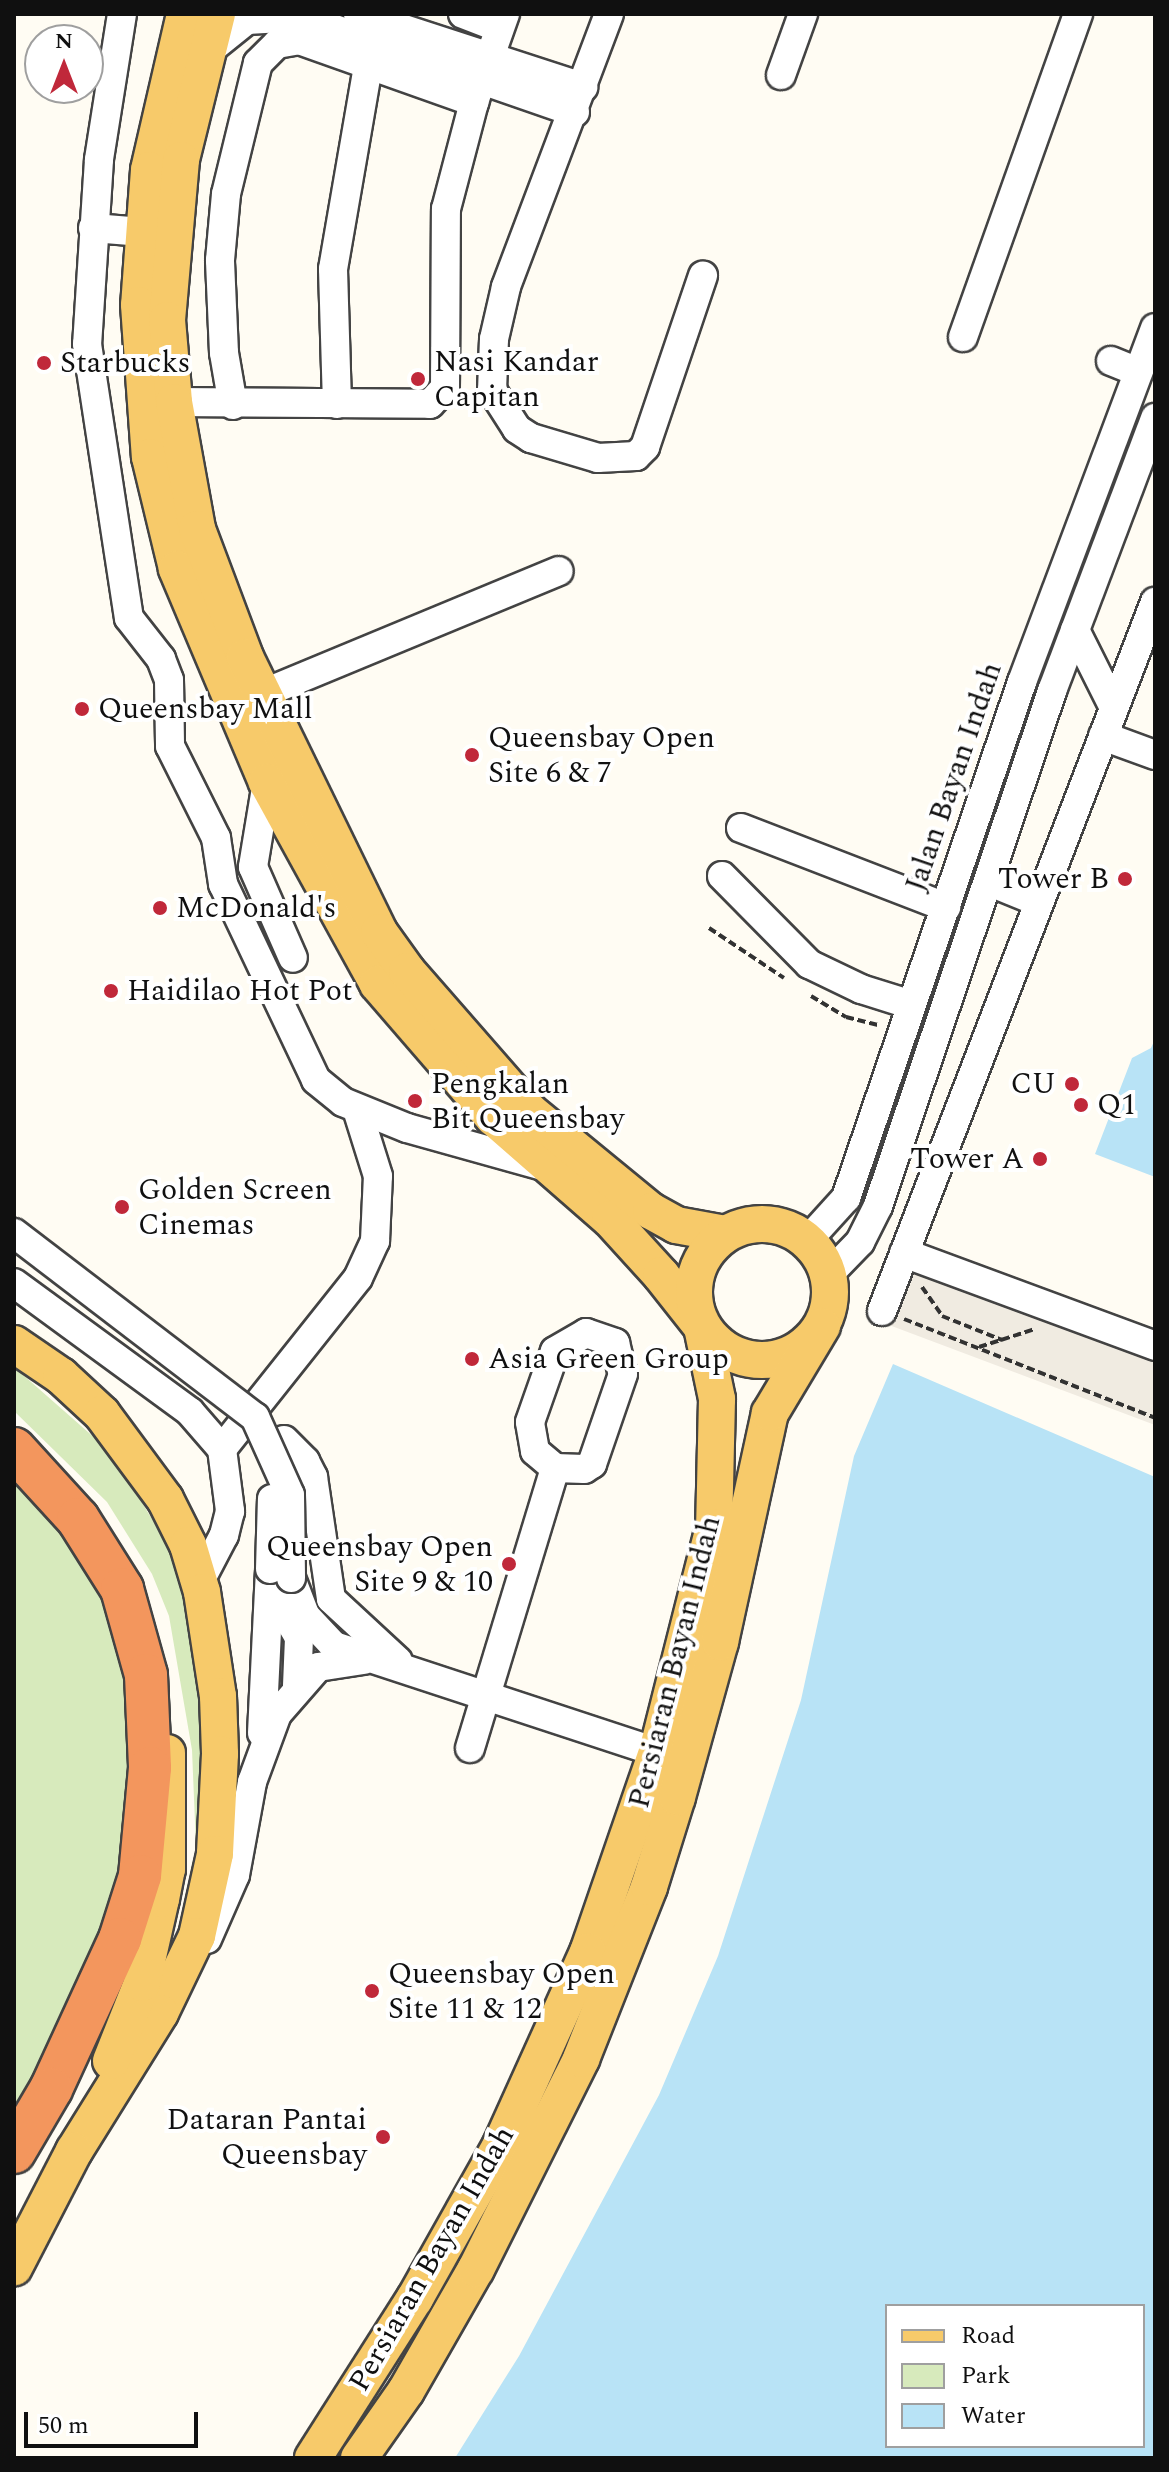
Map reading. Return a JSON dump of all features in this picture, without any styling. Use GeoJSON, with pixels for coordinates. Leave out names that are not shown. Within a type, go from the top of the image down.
{"type":"FeatureCollection","features":[{"type":"Feature","properties":{"kind":"highway"},"geometry":{"type":"LineString","coordinates":[[14,1449],[95,1542],[129,1608],[146,1675],[150,1720],[149,1823],[140,1876],[109,1966],[51,2089],[14,2152]]}},
{"type":"Feature","properties":{"kind":"main road","name":"Persiaran Bayan Indah"},"geometry":{"type":"LineString","coordinates":[[185,14],[149,170],[143,232],[140,357],[150,457],[177,569],[274,794],[378,984],[443,1065],[549,1168],[625,1233],[702,1327],[717,1399],[714,1527],[657,1752],[588,1952],[501,2145],[415,2298],[313,2458]]}},
{"type":"Feature","properties":{"kind":"main road"},"geometry":{"type":"LineString","coordinates":[[217,14],[181,160],[170,244],[167,320],[174,402],[197,529],[262,694],[379,932],[442,1012],[530,1112],[651,1211],[676,1225],[725,1234],[767,1224],[807,1241],[828,1275],[831,1292],[822,1326],[801,1348],[773,1360],[732,1354],[702,1327],[693,1286],[698,1266],[725,1234]]}},
{"type":"Feature","properties":{"kind":"main road","name":"Persiaran Bayan Indah"},"geometry":{"type":"LineString","coordinates":[[359,2458],[406,2391],[476,2269],[581,2059],[649,1887],[677,1797],[720,1642],[770,1413],[822,1326]]}},
{"type":"Feature","properties":{"kind":"main road"},"geometry":{"type":"LineString","coordinates":[[14,1344],[61,1376],[136,1454],[176,1522],[199,1583],[218,1696],[218,1818],[204,1913],[173,1985],[74,2151],[14,2267]]}},
{"type":"Feature","properties":{"kind":"main road"},"geometry":{"type":"LineString","coordinates":[[74,2151],[142,1983],[167,1869],[168,1764],[161,1712],[129,1608]]}},
{"type":"Feature","properties":{"kind":"street"},"geometry":{"type":"LineString","coordinates":[[113,14],[121,44]]}},
{"type":"Feature","properties":{"kind":"street"},"geometry":{"type":"LineString","coordinates":[[122,14],[121,44],[93,228],[87,344],[129,618],[161,659],[169,680],[170,746],[216,838],[223,884],[316,1080],[357,1109],[549,1168]]}},
{"type":"Feature","properties":{"kind":"street"},"geometry":{"type":"LineString","coordinates":[[207,52],[247,20],[281,14],[481,82]]}},
{"type":"Feature","properties":{"kind":"street"},"geometry":{"type":"LineString","coordinates":[[358,14],[481,82]]}},
{"type":"Feature","properties":{"kind":"street"},"geometry":{"type":"LineString","coordinates":[[174,402],[233,405],[430,404],[445,388],[446,209],[501,21],[463,14]]}},
{"type":"Feature","properties":{"kind":"street"},"geometry":{"type":"LineString","coordinates":[[609,14],[506,287],[494,339],[492,390],[517,429],[531,438],[598,458],[636,456],[645,447],[703,276]]}},
{"type":"Feature","properties":{"kind":"street"},"geometry":{"type":"LineString","coordinates":[[781,75],[803,14]]}},
{"type":"Feature","properties":{"kind":"street"},"geometry":{"type":"LineString","coordinates":[[963,337],[1078,14]]}},
{"type":"Feature","properties":{"kind":"street"},"geometry":{"type":"LineString","coordinates":[[233,405],[220,260],[226,194],[258,63],[277,44],[299,40],[368,66],[579,100]]}},
{"type":"Feature","properties":{"kind":"street"},"geometry":{"type":"LineString","coordinates":[[337,404],[333,269],[368,66]]}},
{"type":"Feature","properties":{"kind":"street"},"geometry":{"type":"LineString","coordinates":[[93,228],[143,232]]}},
{"type":"Feature","properties":{"kind":"street","name":"Jalan Bayan Indah"},"geometry":{"type":"LineString","coordinates":[[807,1241],[846,1198],[1022,682],[1155,328]]}},
{"type":"Feature","properties":{"kind":"street"},"geometry":{"type":"LineString","coordinates":[[1111,361],[1138,372]]}},
{"type":"Feature","properties":{"kind":"street"},"geometry":{"type":"LineString","coordinates":[[828,1275],[860,1242],[878,1206],[1075,630],[1155,418]]}},
{"type":"Feature","properties":{"kind":"street"},"geometry":{"type":"LineString","coordinates":[[262,694],[559,571]]}},
{"type":"Feature","properties":{"kind":"street"},"geometry":{"type":"LineString","coordinates":[[882,1311],[1155,602]]}},
{"type":"Feature","properties":{"kind":"street"},"geometry":{"type":"LineString","coordinates":[[1075,630],[1114,708]]}},
{"type":"Feature","properties":{"kind":"street"},"geometry":{"type":"LineString","coordinates":[[1103,736],[1155,755]]}},
{"type":"Feature","properties":{"kind":"street"},"geometry":{"type":"LineString","coordinates":[[274,794],[266,847],[268,905],[293,958]]}},
{"type":"Feature","properties":{"kind":"street"},"geometry":{"type":"LineString","coordinates":[[741,828],[946,907]]}},
{"type":"Feature","properties":{"kind":"street"},"geometry":{"type":"LineString","coordinates":[[722,876],[809,964],[861,989],[912,1005]]}},
{"type":"Feature","properties":{"kind":"street"},"geometry":{"type":"LineString","coordinates":[[990,882],[1039,902]]}},
{"type":"Feature","properties":{"kind":"street"},"geometry":{"type":"LineString","coordinates":[[222,1449],[358,1278],[375,1241],[378,1176],[357,1109]]}},
{"type":"Feature","properties":{"kind":"street"},"geometry":{"type":"LineString","coordinates":[[14,1233],[255,1417],[290,1495],[282,1589],[262,1746],[235,1875],[213,1928],[173,1985]]}},
{"type":"Feature","properties":{"kind":"street"},"geometry":{"type":"LineString","coordinates":[[14,1249],[224,1409],[250,1437],[272,1500],[282,1589],[277,1714]]}},
{"type":"Feature","properties":{"kind":"street"},"geometry":{"type":"LineString","coordinates":[[903,1256],[1155,1346]]}},
{"type":"Feature","properties":{"kind":"street"},"geometry":{"type":"LineString","coordinates":[[14,1283],[190,1412],[222,1449],[230,1511],[224,1535],[199,1583]]}},
{"type":"Feature","properties":{"kind":"street"},"geometry":{"type":"LineString","coordinates":[[600,1334],[615,1343],[623,1364],[596,1457],[584,1469],[555,1468],[535,1451],[530,1422],[555,1351],[573,1336],[600,1334]]}},
{"type":"Feature","properties":{"kind":"street"},"geometry":{"type":"LineString","coordinates":[[284,1440],[313,1477],[331,1599],[373,1642],[418,1675]]}},
{"type":"Feature","properties":{"kind":"street"},"geometry":{"type":"LineString","coordinates":[[470,1748],[555,1468]]}},
{"type":"Feature","properties":{"kind":"street"},"geometry":{"type":"LineString","coordinates":[[282,1589],[324,1639],[372,1661],[657,1752]]}},
{"type":"Feature","properties":{"kind":"street"},"geometry":{"type":"LineString","coordinates":[[282,1589],[299,1638],[297,1686]]}},
{"type":"Feature","properties":{"kind":"street"},"geometry":{"type":"LineString","coordinates":[[262,1746],[277,1714],[297,1686],[318,1667],[372,1661]]}},
{"type":"Feature","properties":{"kind":"path"},"geometry":{"type":"LineString","coordinates":[[903,1256],[942,1316],[1002,1340]]}},
{"type":"Feature","properties":{"kind":"path"},"geometry":{"type":"LineString","coordinates":[[882,1311],[1155,1418]]}},
{"type":"Feature","properties":{"kind":"path"},"geometry":{"type":"LineString","coordinates":[[977,1347],[1075,1317]]}},
{"type":"Feature","properties":{"kind":"green space"},"geometry":{"type":"Polygon","coordinates":[[[14,1367],[113,1454],[180,1566],[195,1633],[202,1719],[197,1871],[192,1750],[169,1616],[152,1574],[107,1502],[14,1411],[14,1367]]]}},
{"type":"Feature","properties":{"kind":"green space"},"geometry":{"type":"Polygon","coordinates":[[[14,1479],[68,1538],[103,1595],[128,1684],[136,1791],[110,1924],[14,2116],[14,1479]]]}},
{"type":"Feature","properties":{"kind":"shaded area"},"geometry":{"type":"Polygon","coordinates":[[[919,1245],[1155,1334],[1155,1425],[889,1325],[919,1245]]]}},
{"type":"Feature","properties":{"kind":"water"},"geometry":{"type":"Polygon","coordinates":[[[1155,1039],[1155,1177],[1095,1154],[1132,1058],[1151,1048],[1155,1039]]]}},
{"type":"Feature","properties":{"kind":"water"},"geometry":{"type":"Polygon","coordinates":[[[893,1364],[1155,1477],[1155,2458],[455,2458],[519,2356],[659,2095],[718,1956],[801,1700],[854,1456],[893,1364]]]}},
{"type":"Feature","properties":{"kind":"place","name":"Starbucks"},"geometry":{"type":"Point","coordinates":[44,363]}},
{"type":"Feature","properties":{"kind":"place","name":"Nasi Kandar Capitan"},"geometry":{"type":"Point","coordinates":[418,379]}},
{"type":"Feature","properties":{"kind":"place","name":"Queensbay Mall"},"geometry":{"type":"Point","coordinates":[82,709]}},
{"type":"Feature","properties":{"kind":"place","name":"Queensbay Open Site 6 & 7"},"geometry":{"type":"Point","coordinates":[472,755]}},
{"type":"Feature","properties":{"kind":"place","name":"Tower B"},"geometry":{"type":"Point","coordinates":[1125,879]}},
{"type":"Feature","properties":{"kind":"place","name":"McDonald's"},"geometry":{"type":"Point","coordinates":[160,908]}},
{"type":"Feature","properties":{"kind":"place","name":"Haidilao Hot Pot"},"geometry":{"type":"Point","coordinates":[111,991]}},
{"type":"Feature","properties":{"kind":"place","name":"CU"},"geometry":{"type":"Point","coordinates":[1072,1084]}},
{"type":"Feature","properties":{"kind":"place","name":"Pengkalan Bit Queensbay"},"geometry":{"type":"Point","coordinates":[415,1101]}},
{"type":"Feature","properties":{"kind":"place","name":"Q1"},"geometry":{"type":"Point","coordinates":[1081,1105]}},
{"type":"Feature","properties":{"kind":"place","name":"Tower A"},"geometry":{"type":"Point","coordinates":[1040,1159]}},
{"type":"Feature","properties":{"kind":"place","name":"Golden Screen Cinemas"},"geometry":{"type":"Point","coordinates":[122,1207]}},
{"type":"Feature","properties":{"kind":"place","name":"Asia Green Group"},"geometry":{"type":"Point","coordinates":[472,1359]}},
{"type":"Feature","properties":{"kind":"place","name":"Queensbay Open Site 9 & 10"},"geometry":{"type":"Point","coordinates":[509,1564]}},
{"type":"Feature","properties":{"kind":"place","name":"Queensbay Open Site 11 & 12"},"geometry":{"type":"Point","coordinates":[372,1991]}},
{"type":"Feature","properties":{"kind":"place","name":"Dataran Pantai Queensbay"},"geometry":{"type":"Point","coordinates":[383,2137]}}]}
